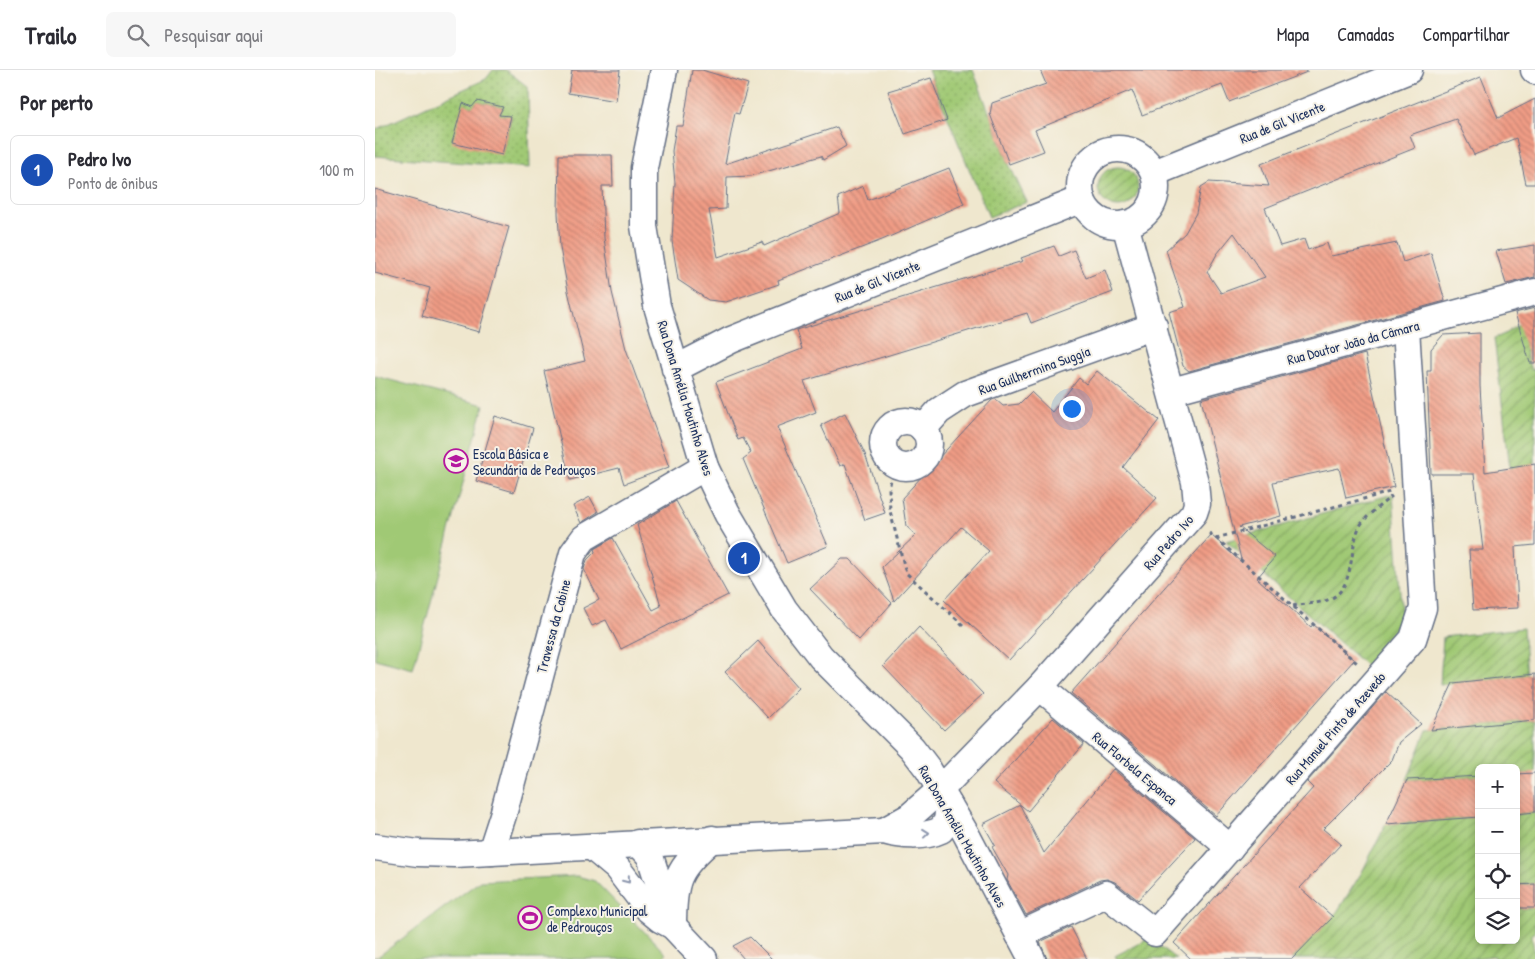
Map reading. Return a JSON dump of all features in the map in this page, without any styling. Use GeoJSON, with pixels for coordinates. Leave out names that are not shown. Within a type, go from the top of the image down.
{"type":"FeatureCollection","features":[{"type":"Feature","properties":{"kind":"street","name":"Rua Dona Amélia Moutinho Alves"},"geometry":{"type":"LineString","coordinates":[[664,70],[648,138],[642,196],[649,264],[657,306],[705,467],[727,513],[784,609],[821,657],[912,748],[945,797],[1032,959]]}},
{"type":"Feature","properties":{"kind":"street","name":"Rua de Gil Vicente"},"geometry":{"type":"LineString","coordinates":[[1154,173],[1409,70]]}},
{"type":"Feature","properties":{"kind":"street"},"geometry":{"type":"LineString","coordinates":[[1105,150],[1129,150],[1139,155],[1154,173],[1156,184],[1151,205],[1136,220],[1125,224],[1104,222],[1090,212],[1082,199],[1081,175],[1086,165],[1105,150]]}},
{"type":"Feature","properties":{"kind":"street","name":"Rua de Gil Vicente"},"geometry":{"type":"LineString","coordinates":[[675,369],[731,340],[1082,199]]}},
{"type":"Feature","properties":{"kind":"street","name":"Rua Pedro Ivo"},"geometry":{"type":"LineString","coordinates":[[945,797],[1039,687],[1189,521],[1197,504],[1196,489],[1172,391],[1125,224]]}},
{"type":"Feature","properties":{"kind":"street","name":"Rua Doutor João da Câmara"},"geometry":{"type":"LineString","coordinates":[[1172,391],[1535,292]]}},
{"type":"Feature","properties":{"kind":"street","name":"Rua Guilhermina Suggia"},"geometry":{"type":"LineString","coordinates":[[923,429],[939,411],[965,394],[1154,326]]}},
{"type":"Feature","properties":{"kind":"street","name":"Rua Manuel Pinto de Azevedo"},"geometry":{"type":"LineString","coordinates":[[1019,935],[1106,894],[1155,933],[1413,639],[1421,616],[1421,552],[1408,489],[1406,328]]}},
{"type":"Feature","properties":{"kind":"street"},"geometry":{"type":"LineString","coordinates":[[901,421],[909,421],[923,429],[929,442],[926,456],[922,462],[909,468],[894,465],[884,453],[882,445],[887,430],[901,421]]}},
{"type":"Feature","properties":{"kind":"street","name":"Travessa da Cabine"},"geometry":{"type":"LineString","coordinates":[[491,852],[503,816],[573,553],[584,538],[705,467]]}},
{"type":"Feature","properties":{"kind":"street","name":"Rua Florbela Espanca"},"geometry":{"type":"LineString","coordinates":[[1039,687],[1230,848]]}},
{"type":"Feature","properties":{"kind":"street"},"geometry":{"type":"LineString","coordinates":[[375,846],[418,853],[491,852],[884,830],[904,835],[936,832],[945,826],[945,797]]}},
{"type":"Feature","properties":{"kind":"street"},"geometry":{"type":"LineString","coordinates":[[673,926],[673,897],[676,881],[683,868],[712,839]]}},
{"type":"Feature","properties":{"kind":"street"},"geometry":{"type":"LineString","coordinates":[[638,843],[650,856],[673,926]]}},
{"type":"Feature","properties":{"kind":"street"},"geometry":{"type":"LineString","coordinates":[[592,847],[617,868],[649,910],[673,926],[704,959]]}},
{"type":"Feature","properties":{"kind":"path"},"geometry":{"type":"LineString","coordinates":[[894,465],[889,489],[890,511],[906,573],[963,625]]}},
{"type":"Feature","properties":{"kind":"path"},"geometry":{"type":"LineString","coordinates":[[1216,538],[1408,489]]}},
{"type":"Feature","properties":{"kind":"path"},"geometry":{"type":"LineString","coordinates":[[1292,606],[1326,601],[1339,592],[1348,580],[1353,544],[1359,526],[1382,503],[1408,489]]}},
{"type":"Feature","properties":{"kind":"path"},"geometry":{"type":"LineString","coordinates":[[1189,521],[1216,538],[1351,656],[1376,682]]}},
{"type":"Feature","properties":{"kind":"green space"},"geometry":{"type":"Polygon","coordinates":[[[493,70],[506,70],[528,87],[530,168],[375,156],[375,130],[486,79],[493,70]],[[477,101],[472,107],[464,104],[502,154],[511,117],[499,115],[503,107],[477,101]]]}},
{"type":"Feature","properties":{"kind":"green space"},"geometry":{"type":"Polygon","coordinates":[[[928,70],[973,70],[1009,164],[1027,202],[989,217],[928,70]]]}},
{"type":"Feature","properties":{"kind":"green space"},"geometry":{"type":"Polygon","coordinates":[[[1118,167],[1129,170],[1135,176],[1138,187],[1135,198],[1129,204],[1118,207],[1107,204],[1101,198],[1098,187],[1101,176],[1107,170],[1118,167]]]}},
{"type":"Feature","properties":{"kind":"green space"},"geometry":{"type":"Polygon","coordinates":[[[1528,320],[1535,347],[1525,351],[1531,370],[1535,369],[1535,465],[1510,468],[1494,338],[1528,320]]]}},
{"type":"Feature","properties":{"kind":"green space"},"geometry":{"type":"Polygon","coordinates":[[[375,376],[484,405],[413,669],[375,659],[375,376]]]}},
{"type":"Feature","properties":{"kind":"green space"},"geometry":{"type":"Polygon","coordinates":[[[1393,494],[1403,634],[1372,671],[1226,541],[1393,494]]]}},
{"type":"Feature","properties":{"kind":"green space"},"geometry":{"type":"Polygon","coordinates":[[[1523,628],[1527,675],[1440,685],[1443,637],[1523,628]]]}},
{"type":"Feature","properties":{"kind":"green space"},"geometry":{"type":"Polygon","coordinates":[[[1535,720],[1535,773],[1520,774],[1520,764],[1475,764],[1475,776],[1407,780],[1427,730],[1535,720]]]}},
{"type":"Feature","properties":{"kind":"green space"},"geometry":{"type":"Polygon","coordinates":[[[1535,812],[1535,884],[1520,885],[1520,814],[1535,812]]]}},
{"type":"Feature","properties":{"kind":"green space"},"geometry":{"type":"Polygon","coordinates":[[[1475,817],[1475,944],[1520,944],[1520,908],[1535,908],[1535,933],[1532,934],[1535,959],[1495,959],[1495,956],[1468,959],[1292,959],[1337,912],[1362,872],[1386,824],[1475,817]]]}},
{"type":"Feature","properties":{"kind":"green space","name":"Complexo Municipal de Pedrouços"},"geometry":{"type":"Polygon","coordinates":[[[577,876],[595,881],[666,954],[661,959],[375,959],[375,956],[376,958],[480,881],[577,876]]]}},
{"type":"Feature","properties":{"kind":"green space"},"geometry":{"type":"Polygon","coordinates":[[[1149,938],[1176,959],[1117,959],[1115,956],[1149,938]]]}},
{"type":"Feature","properties":{"kind":"building"},"geometry":{"type":"Polygon","coordinates":[[[572,70],[620,70],[616,101],[568,93],[572,70]]]}},
{"type":"Feature","properties":{"kind":"building"},"geometry":{"type":"Polygon","coordinates":[[[692,70],[702,70],[748,84],[739,114],[735,113],[725,164],[837,127],[846,146],[823,160],[821,156],[751,176],[727,177],[726,209],[709,210],[718,257],[762,242],[764,246],[840,213],[838,197],[863,186],[868,200],[949,168],[964,204],[882,240],[778,280],[779,284],[726,302],[708,300],[678,280],[672,241],[675,183],[672,151],[676,126],[683,126],[692,70]]]}},
{"type":"Feature","properties":{"kind":"building"},"geometry":{"type":"Polygon","coordinates":[[[1040,70],[1307,70],[1307,72],[1229,102],[1222,85],[1142,115],[1132,90],[1035,130],[1044,151],[1009,164],[990,114],[992,103],[1046,84],[1040,70]]]}},
{"type":"Feature","properties":{"kind":"building"},"geometry":{"type":"Polygon","coordinates":[[[1481,77],[1498,118],[1535,99],[1535,184],[1526,184],[1516,138],[1474,155],[1456,119],[1410,135],[1415,148],[1265,208],[1280,246],[1304,239],[1308,250],[1327,243],[1331,256],[1397,243],[1403,262],[1431,253],[1445,301],[1189,371],[1183,366],[1169,312],[1185,307],[1166,250],[1185,233],[1196,213],[1201,187],[1209,182],[1269,186],[1261,164],[1481,77]],[[1234,233],[1217,254],[1207,272],[1221,293],[1265,277],[1234,233]]]}},
{"type":"Feature","properties":{"kind":"building"},"geometry":{"type":"Polygon","coordinates":[[[931,78],[947,120],[905,134],[888,91],[931,78]]]}},
{"type":"Feature","properties":{"kind":"building"},"geometry":{"type":"Polygon","coordinates":[[[477,101],[503,107],[499,115],[511,116],[502,155],[452,143],[463,103],[472,107],[477,101]]]}},
{"type":"Feature","properties":{"kind":"building"},"geometry":{"type":"Polygon","coordinates":[[[559,155],[612,155],[613,186],[602,186],[604,238],[612,292],[626,349],[669,467],[624,484],[619,468],[570,480],[544,371],[585,361],[560,248],[558,213],[559,155]]]}},
{"type":"Feature","properties":{"kind":"building"},"geometry":{"type":"Polygon","coordinates":[[[375,189],[509,227],[479,332],[422,316],[430,288],[375,273],[375,189]]]}},
{"type":"Feature","properties":{"kind":"building"},"geometry":{"type":"Polygon","coordinates":[[[1535,245],[1535,277],[1506,284],[1496,251],[1535,245]]]}},
{"type":"Feature","properties":{"kind":"building"},"geometry":{"type":"Polygon","coordinates":[[[1054,246],[1059,256],[1074,250],[1086,278],[1105,270],[1113,292],[1031,323],[1027,313],[804,381],[816,412],[777,427],[828,546],[787,563],[743,459],[751,453],[743,438],[738,440],[716,382],[802,349],[796,330],[1023,261],[1021,258],[1054,246]]]}},
{"type":"Feature","properties":{"kind":"building"},"geometry":{"type":"Polygon","coordinates":[[[1535,308],[1535,363],[1530,363],[1515,313],[1535,308]]]}},
{"type":"Feature","properties":{"kind":"building"},"geometry":{"type":"Polygon","coordinates":[[[1480,333],[1480,386],[1485,472],[1535,464],[1535,545],[1515,547],[1518,608],[1473,610],[1469,550],[1483,550],[1474,474],[1431,474],[1427,371],[1431,371],[1431,349],[1443,335],[1480,333]]]}},
{"type":"Feature","properties":{"kind":"building"},"geometry":{"type":"Polygon","coordinates":[[[1365,354],[1394,487],[1346,498],[1339,468],[1273,482],[1281,516],[1239,527],[1275,557],[1257,578],[1311,627],[1313,624],[1354,660],[1216,816],[1071,693],[1211,535],[1242,563],[1201,399],[1365,354]]]}},
{"type":"Feature","properties":{"kind":"building"},"geometry":{"type":"Polygon","coordinates":[[[1097,371],[1159,420],[1123,467],[1157,498],[1009,660],[944,600],[989,551],[961,527],[894,601],[882,567],[916,535],[906,526],[902,498],[992,400],[995,399],[1003,406],[1019,404],[1031,392],[1052,412],[1079,378],[1086,384],[1097,371]]]}},
{"type":"Feature","properties":{"kind":"building"},"geometry":{"type":"Polygon","coordinates":[[[845,413],[865,454],[885,513],[865,520],[845,464],[840,466],[821,425],[845,413]]]}},
{"type":"Feature","properties":{"kind":"building"},"geometry":{"type":"Polygon","coordinates":[[[495,416],[533,428],[514,492],[476,481],[495,416]]]}},
{"type":"Feature","properties":{"kind":"building"},"geometry":{"type":"Polygon","coordinates":[[[590,497],[598,512],[581,523],[573,506],[590,497]]]}},
{"type":"Feature","properties":{"kind":"building"},"geometry":{"type":"Polygon","coordinates":[[[676,501],[728,595],[621,649],[606,620],[592,626],[583,608],[599,600],[584,569],[587,560],[595,552],[594,549],[613,538],[653,610],[661,606],[637,525],[676,501]]]}},
{"type":"Feature","properties":{"kind":"building"},"geometry":{"type":"Polygon","coordinates":[[[842,559],[850,559],[892,603],[859,640],[810,589],[842,559]]]}},
{"type":"Feature","properties":{"kind":"building"},"geometry":{"type":"Polygon","coordinates":[[[919,627],[983,694],[944,730],[883,666],[919,627]]]}},
{"type":"Feature","properties":{"kind":"building"},"geometry":{"type":"Polygon","coordinates":[[[758,641],[799,688],[768,718],[725,672],[758,641]]]}},
{"type":"Feature","properties":{"kind":"building"},"geometry":{"type":"Polygon","coordinates":[[[1535,674],[1535,720],[1431,730],[1453,683],[1535,674]]]}},
{"type":"Feature","properties":{"kind":"building"},"geometry":{"type":"Polygon","coordinates":[[[1386,692],[1421,724],[1399,742],[1392,760],[1323,829],[1341,844],[1300,888],[1333,917],[1292,959],[1191,959],[1174,943],[1313,788],[1307,782],[1386,692]]]}},
{"type":"Feature","properties":{"kind":"building"},"geometry":{"type":"Polygon","coordinates":[[[1053,718],[1084,744],[1028,811],[994,783],[1053,718]]]}},
{"type":"Feature","properties":{"kind":"building"},"geometry":{"type":"Polygon","coordinates":[[[1113,769],[1195,838],[1138,900],[1115,882],[1107,879],[1100,880],[1026,915],[1007,880],[1008,875],[992,847],[995,845],[983,824],[1020,805],[1044,853],[1113,769]]]}},
{"type":"Feature","properties":{"kind":"building"},"geometry":{"type":"Polygon","coordinates":[[[1535,773],[1535,812],[1520,814],[1520,774],[1535,773]]]}},
{"type":"Feature","properties":{"kind":"building"},"geometry":{"type":"Polygon","coordinates":[[[1475,776],[1475,817],[1386,824],[1407,780],[1475,776]]]}},
{"type":"Feature","properties":{"kind":"building"},"geometry":{"type":"Polygon","coordinates":[[[1535,884],[1535,908],[1520,908],[1520,885],[1535,884]]]}},
{"type":"Feature","properties":{"kind":"building"},"geometry":{"type":"Polygon","coordinates":[[[1071,927],[1087,959],[1047,959],[1040,942],[1071,927]]]}},
{"type":"Feature","properties":{"kind":"building"},"geometry":{"type":"Polygon","coordinates":[[[750,937],[772,959],[744,959],[733,946],[750,937]]]}},
{"type":"Feature","properties":{"kind":"place","name":"Escola Básica e Secundária de Pedrouços"},"geometry":{"type":"Point","coordinates":[456,461]}},
{"type":"Feature","properties":{"kind":"place","name":"Pedro Ivo"},"geometry":{"type":"Point","coordinates":[744,558]}},
{"type":"Feature","properties":{"kind":"place","name":"Complexo Municipal de Pedrouços"},"geometry":{"type":"Point","coordinates":[530,918]}}]}
